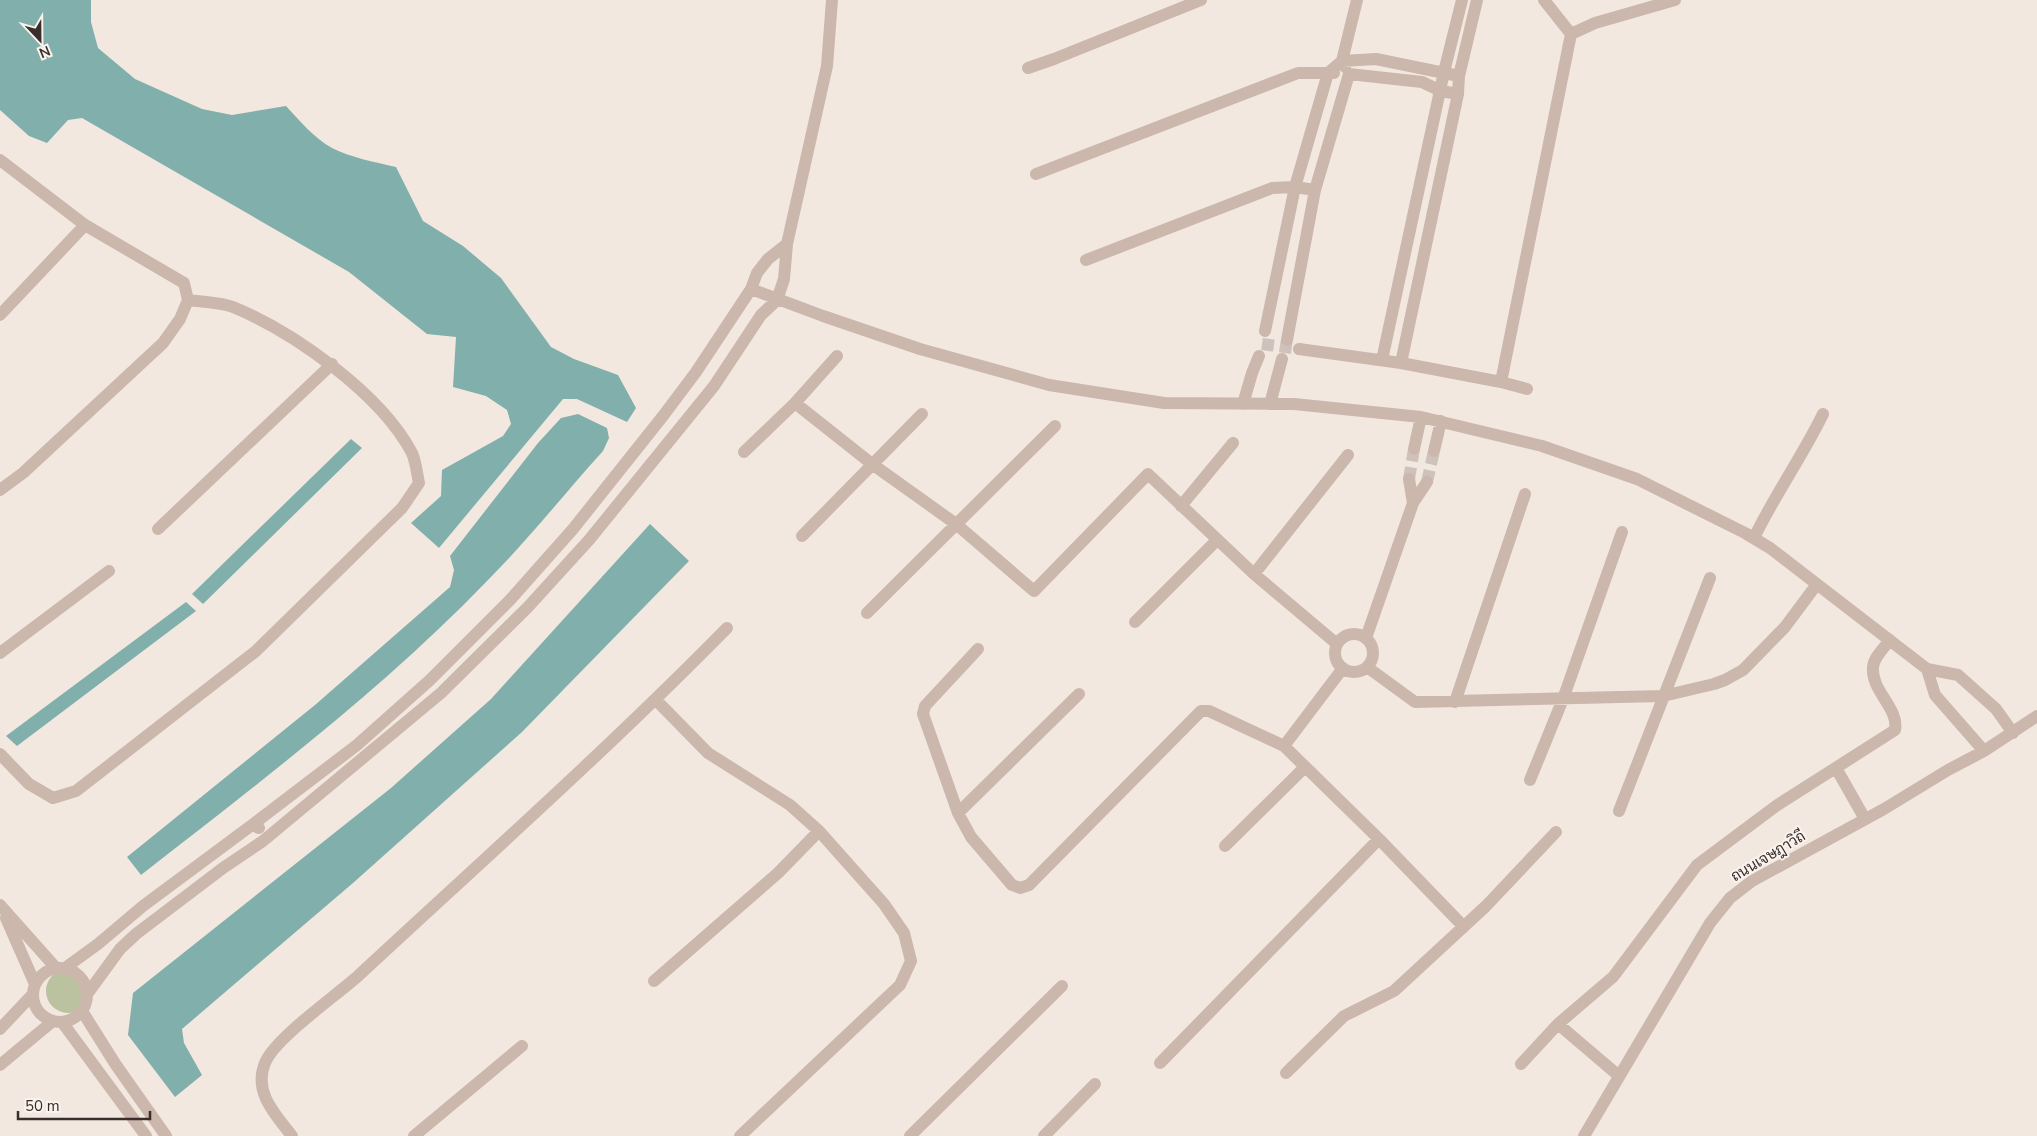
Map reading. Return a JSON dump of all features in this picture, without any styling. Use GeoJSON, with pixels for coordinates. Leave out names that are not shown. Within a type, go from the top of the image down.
{"type":"FeatureCollection","features":[{"type":"Feature","properties":{"kind":"street"},"geometry":{"type":"LineString","coordinates":[[88,992],[120,949],[223,868],[263,841],[441,692],[528,607],[589,540],[714,386],[761,315],[777,300],[784,279],[787,244],[827,66],[832,0]]}},
{"type":"Feature","properties":{"kind":"street"},"geometry":{"type":"LineString","coordinates":[[1028,68],[1201,0]]}},
{"type":"Feature","properties":{"kind":"street"},"geometry":{"type":"LineString","coordinates":[[1265,331],[1295,187],[1328,73],[1342,61],[1357,0]]}},
{"type":"Feature","properties":{"kind":"street"},"geometry":{"type":"LineString","coordinates":[[1382,360],[1444,72],[1462,0]]}},
{"type":"Feature","properties":{"kind":"street"},"geometry":{"type":"LineString","coordinates":[[1401,363],[1458,94],[1459,76],[1477,0]]}},
{"type":"Feature","properties":{"kind":"street"},"geometry":{"type":"LineString","coordinates":[[1502,382],[1570,34],[1544,0]]}},
{"type":"Feature","properties":{"kind":"street"},"geometry":{"type":"LineString","coordinates":[[1570,34],[1601,21],[1675,0]]}},
{"type":"Feature","properties":{"kind":"street"},"geometry":{"type":"LineString","coordinates":[[1342,61],[1376,59],[1459,76]]}},
{"type":"Feature","properties":{"kind":"street"},"geometry":{"type":"LineString","coordinates":[[1287,340],[1316,190],[1349,74],[1342,61]]}},
{"type":"Feature","properties":{"kind":"street"},"geometry":{"type":"LineString","coordinates":[[1036,174],[1298,72],[1349,74],[1422,82],[1441,91],[1458,94]]}},
{"type":"Feature","properties":{"kind":"street"},"geometry":{"type":"LineString","coordinates":[[0,160],[85,224],[184,283],[188,300],[180,319],[163,342],[23,473],[0,490]]}},
{"type":"Feature","properties":{"kind":"street"},"geometry":{"type":"LineString","coordinates":[[1086,260],[1272,188],[1295,187],[1316,190]]}},
{"type":"Feature","properties":{"kind":"street"},"geometry":{"type":"LineString","coordinates":[[0,315],[85,224]]}},
{"type":"Feature","properties":{"kind":"street"},"geometry":{"type":"LineString","coordinates":[[0,1029],[34,990],[40,976],[47,971],[61,968],[98,944],[143,906],[358,746],[430,680],[510,600],[573,529],[696,372],[751,289],[757,273],[768,259],[787,244]]}},
{"type":"Feature","properties":{"kind":"street"},"geometry":{"type":"LineString","coordinates":[[751,289],[777,300],[920,349],[1049,385],[1164,403],[1294,404],[1421,417],[1542,446],[1637,479],[1754,538],[1770,548],[1927,669],[1958,675],[1996,709],[2013,733]]}},
{"type":"Feature","properties":{"kind":"street"},"geometry":{"type":"LineString","coordinates":[[0,754],[29,784],[53,798],[76,791],[256,651],[402,508],[418,483],[412,454],[385,415],[332,364],[296,339],[232,306],[188,300]]}},
{"type":"Feature","properties":{"kind":"street"},"geometry":{"type":"LineString","coordinates":[[1299,350],[1401,363],[1502,382],[1527,389]]}},
{"type":"Feature","properties":{"kind":"street"},"geometry":{"type":"LineString","coordinates":[[744,452],[795,403],[837,356]]}},
{"type":"Feature","properties":{"kind":"street"},"geometry":{"type":"LineString","coordinates":[[1243,404],[1259,356]]}},
{"type":"Feature","properties":{"kind":"street"},"geometry":{"type":"LineString","coordinates":[[1270,404],[1282,359]]}},
{"type":"Feature","properties":{"kind":"street"},"geometry":{"type":"LineString","coordinates":[[158,529],[332,364]]}},
{"type":"Feature","properties":{"kind":"street"},"geometry":{"type":"LineString","coordinates":[[795,403],[872,464],[956,524],[1034,591],[1148,474],[1254,574],[1337,644]]}},
{"type":"Feature","properties":{"kind":"street"},"geometry":{"type":"LineString","coordinates":[[802,536],[922,414]]}},
{"type":"Feature","properties":{"kind":"street"},"geometry":{"type":"LineString","coordinates":[[1754,538],[1768,508],[1794,468],[1823,414]]}},
{"type":"Feature","properties":{"kind":"street"},"geometry":{"type":"LineString","coordinates":[[663,416],[676,420],[680,424],[678,432]]}},
{"type":"Feature","properties":{"kind":"street"},"geometry":{"type":"LineString","coordinates":[[1414,449],[1421,417]]}},
{"type":"Feature","properties":{"kind":"street"},"geometry":{"type":"LineString","coordinates":[[1434,451],[1441,421]]}},
{"type":"Feature","properties":{"kind":"street"},"geometry":{"type":"LineString","coordinates":[[867,613],[1056,426]]}},
{"type":"Feature","properties":{"kind":"street"},"geometry":{"type":"LineString","coordinates":[[1181,506],[1233,443]]}},
{"type":"Feature","properties":{"kind":"street"},"geometry":{"type":"LineString","coordinates":[[1254,574],[1348,454]]}},
{"type":"Feature","properties":{"kind":"street"},"geometry":{"type":"LineString","coordinates":[[1410,479],[1413,503]]}},
{"type":"Feature","properties":{"kind":"street"},"geometry":{"type":"LineString","coordinates":[[1366,638],[1413,503],[1427,482]]}},
{"type":"Feature","properties":{"kind":"street"},"geometry":{"type":"LineString","coordinates":[[1455,702],[1525,494]]}},
{"type":"Feature","properties":{"kind":"street"},"geometry":{"type":"LineString","coordinates":[[1530,780],[1563,699],[1622,532]]}},
{"type":"Feature","properties":{"kind":"street"},"geometry":{"type":"LineString","coordinates":[[1135,622],[1217,540]]}},
{"type":"Feature","properties":{"kind":"street"},"geometry":{"type":"LineString","coordinates":[[0,653],[109,571]]}},
{"type":"Feature","properties":{"kind":"street"},"geometry":{"type":"LineString","coordinates":[[1619,810],[1710,578]]}},
{"type":"Feature","properties":{"kind":"street"},"geometry":{"type":"LineString","coordinates":[[1367,667],[1415,702],[1663,696],[1714,684],[1743,670],[1785,627],[1817,584]]}},
{"type":"Feature","properties":{"kind":"street"},"geometry":{"type":"LineString","coordinates":[[292,1136],[265,1101],[260,1077],[265,1061],[276,1045],[347,986],[656,700],[727,628]]}},
{"type":"Feature","properties":{"kind":"street"},"geometry":{"type":"LineString","coordinates":[[1353,634],[1366,638],[1370,643],[1373,655],[1367,667],[1355,672],[1342,668],[1335,657],[1337,644],[1353,634]]}},
{"type":"Feature","properties":{"kind":"street"},"geometry":{"type":"LineString","coordinates":[[1521,1064],[1558,1024],[1613,977],[1697,865],[1776,806],[1895,730],[1895,718],[1875,680],[1873,667],[1879,654],[1890,640]]}},
{"type":"Feature","properties":{"kind":"street"},"geometry":{"type":"LineString","coordinates":[[978,649],[925,706],[923,714],[958,812],[971,837],[1012,885],[1020,888],[1029,885],[1201,711],[1209,711],[1284,746],[1379,839],[1464,927]]}},
{"type":"Feature","properties":{"kind":"street"},"geometry":{"type":"LineString","coordinates":[[1284,746],[1342,668]]}},
{"type":"Feature","properties":{"kind":"street"},"geometry":{"type":"LineString","coordinates":[[1927,669],[1935,694],[1984,751]]}},
{"type":"Feature","properties":{"kind":"street"},"geometry":{"type":"LineString","coordinates":[[958,812],[1079,694]]}},
{"type":"Feature","properties":{"kind":"street"},"geometry":{"type":"LineString","coordinates":[[656,700],[708,753],[790,806],[819,831],[884,904],[904,933],[911,961],[900,985],[744,1135]]}},
{"type":"Feature","properties":{"kind":"street","name":"ถนนเจษฎาวิถี"},"geometry":{"type":"LineString","coordinates":[[1584,1136],[1710,923],[1730,898],[1752,881],[1984,751],[2037,716]]}},
{"type":"Feature","properties":{"kind":"street"},"geometry":{"type":"LineString","coordinates":[[1225,846],[1305,767]]}},
{"type":"Feature","properties":{"kind":"street"},"geometry":{"type":"LineString","coordinates":[[1836,768],[1865,819]]}},
{"type":"Feature","properties":{"kind":"street"},"geometry":{"type":"LineString","coordinates":[[252,825],[261,829],[264,834],[263,841]]}},
{"type":"Feature","properties":{"kind":"street"},"geometry":{"type":"LineString","coordinates":[[654,981],[778,874],[819,831]]}},
{"type":"Feature","properties":{"kind":"street"},"geometry":{"type":"LineString","coordinates":[[1286,1073],[1344,1016],[1394,991],[1486,906],[1556,832]]}},
{"type":"Feature","properties":{"kind":"street"},"geometry":{"type":"LineString","coordinates":[[1160,1063],[1379,839]]}},
{"type":"Feature","properties":{"kind":"street"},"geometry":{"type":"LineString","coordinates":[[0,1065],[57,1022],[73,1019],[82,1011],[88,992],[81,976],[61,968],[2,907]]}},
{"type":"Feature","properties":{"kind":"street"},"geometry":{"type":"LineString","coordinates":[[2,907],[34,990],[34,1004],[38,1012],[57,1022],[146,1136]]}},
{"type":"Feature","properties":{"kind":"street"},"geometry":{"type":"LineString","coordinates":[[910,1136],[1062,986]]}},
{"type":"Feature","properties":{"kind":"street"},"geometry":{"type":"LineString","coordinates":[[82,1011],[116,1065],[166,1136]]}},
{"type":"Feature","properties":{"kind":"street"},"geometry":{"type":"LineString","coordinates":[[1558,1024],[1619,1076]]}},
{"type":"Feature","properties":{"kind":"street"},"geometry":{"type":"LineString","coordinates":[[414,1136],[522,1046]]}},
{"type":"Feature","properties":{"kind":"street"},"geometry":{"type":"LineString","coordinates":[[1044,1136],[1095,1084]]}},
{"type":"Feature","properties":{"kind":"green space"},"geometry":{"type":"Polygon","coordinates":[[[68,969],[80,973],[86,979],[90,991],[86,1003],[80,1009],[68,1013],[56,1009],[50,1003],[46,991],[50,979],[56,973],[68,969]]]}},
{"type":"Feature","properties":{"kind":"water"},"geometry":{"type":"Polygon","coordinates":[[[0,0],[91,0],[91,22],[98,48],[135,79],[202,109],[232,115],[286,106],[313,134],[332,148],[356,157],[396,167],[423,221],[463,246],[501,278],[551,347],[574,359],[618,375],[636,408],[627,422],[577,399],[563,399],[439,548],[411,523],[441,496],[442,470],[503,436],[511,424],[507,410],[486,396],[453,387],[456,337],[427,334],[349,272],[82,118],[68,120],[47,143],[29,136],[0,110],[0,0]]]}},
{"type":"Feature","properties":{"kind":"water"},"geometry":{"type":"Polygon","coordinates":[[[578,414],[607,428],[609,438],[603,451],[502,565],[447,621],[363,697],[275,770],[141,875],[127,857],[315,705],[450,587],[454,570],[450,556],[538,443],[561,418],[578,414]]]}},
{"type":"Feature","properties":{"kind":"water"},"geometry":{"type":"Polygon","coordinates":[[[351,439],[362,448],[203,604],[192,594],[351,439]]]}},
{"type":"Feature","properties":{"kind":"water"},"geometry":{"type":"Polygon","coordinates":[[[650,524],[689,561],[522,732],[353,883],[182,1029],[184,1043],[202,1075],[175,1097],[128,1035],[133,993],[391,788],[491,699],[650,524]]]}},
{"type":"Feature","properties":{"kind":"water"},"geometry":{"type":"Polygon","coordinates":[[[186,602],[196,611],[17,746],[6,736],[186,602]]]}},
{"type":"Feature","properties":{"kind":"tunnel"},"geometry":{"type":"LineString","coordinates":[[1262,344],[1299,349]]}},
{"type":"Feature","properties":{"kind":"tunnel"},"geometry":{"type":"LineString","coordinates":[[1409,479],[1414,449]]}},
{"type":"Feature","properties":{"kind":"tunnel"},"geometry":{"type":"LineString","coordinates":[[1427,482],[1434,451]]}}]}
